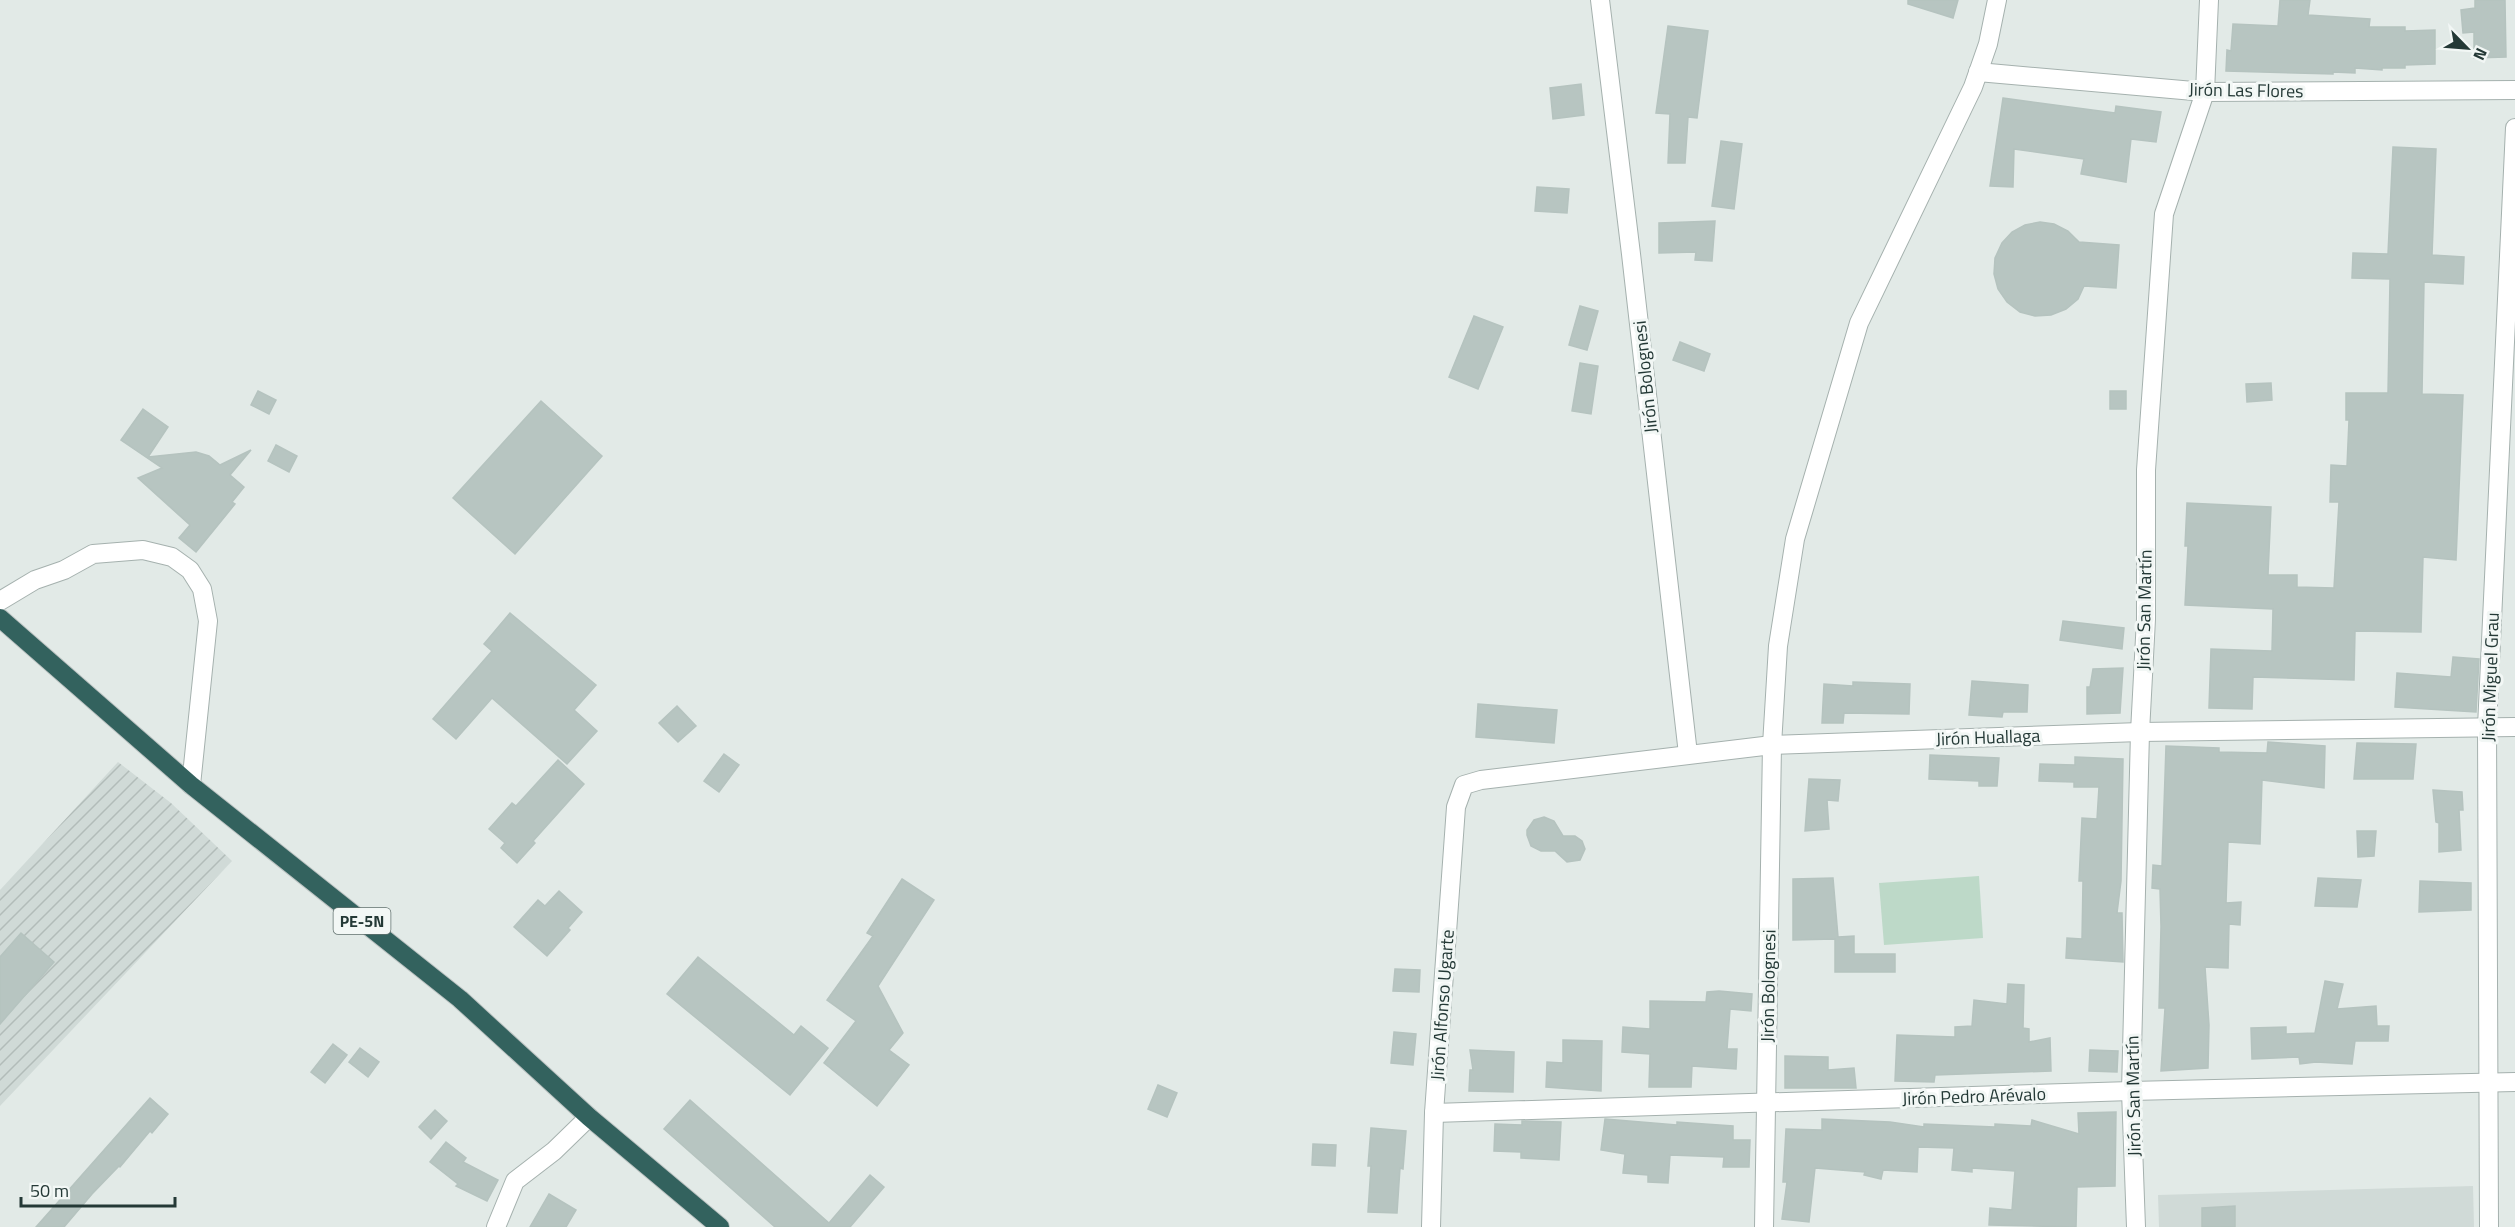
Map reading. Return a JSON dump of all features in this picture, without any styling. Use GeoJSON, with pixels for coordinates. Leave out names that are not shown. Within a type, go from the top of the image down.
{"type":"FeatureCollection","features":[{"type":"Feature","properties":{"kind":"highway","name":"PE-5N"},"geometry":{"type":"LineString","coordinates":[[0,618],[191,785],[460,999],[589,1118],[720,1227]]}},
{"type":"Feature","properties":{"kind":"street","name":"Jirón Bolognesi"},"geometry":{"type":"LineString","coordinates":[[1600,0],[1688,754]]}},
{"type":"Feature","properties":{"kind":"street","name":"Jirón Bolognesi"},"geometry":{"type":"LineString","coordinates":[[1764,1227],[1772,745],[1778,646],[1795,539],[1859,323],[1978,72],[1988,44],[1997,0]]}},
{"type":"Feature","properties":{"kind":"street","name":"Jirón San Martín"},"geometry":{"type":"LineString","coordinates":[[2136,1227],[2131,1090],[2140,732],[2146,619],[2146,470],[2164,214],[2205,92],[2209,0]]}},
{"type":"Feature","properties":{"kind":"street","name":"Jirón Las Flores"},"geometry":{"type":"LineString","coordinates":[[1978,72],[2205,92],[2515,90]]}},
{"type":"Feature","properties":{"kind":"street","name":"Jirón Miguel Grau"},"geometry":{"type":"LineString","coordinates":[[2489,1227],[2487,727],[2515,128]]}},
{"type":"Feature","properties":{"kind":"street"},"geometry":{"type":"LineString","coordinates":[[0,601],[35,580],[64,570],[93,554],[143,550],[172,557],[190,570],[202,589],[208,621],[191,785]]}},
{"type":"Feature","properties":{"kind":"street","name":"Jirón Huallaga"},"geometry":{"type":"LineString","coordinates":[[1464,785],[1481,780],[1772,745],[2140,732],[2515,727]]}},
{"type":"Feature","properties":{"kind":"street","name":"Jirón Alfonso Ugarte"},"geometry":{"type":"LineString","coordinates":[[1431,1227],[1434,1113],[1456,807],[1464,785]]}},
{"type":"Feature","properties":{"kind":"street","name":"Jirón Pedro Arévalo"},"geometry":{"type":"LineString","coordinates":[[1434,1113],[2131,1090],[2515,1083]]}},
{"type":"Feature","properties":{"kind":"street"},"geometry":{"type":"LineString","coordinates":[[496,1227],[515,1181],[554,1151],[589,1118]]}},
{"type":"Feature","properties":{"kind":"shaded area"},"geometry":{"type":"Polygon","coordinates":[[[118,762],[171,803],[232,861],[0,1106],[0,890],[118,762]]]}},
{"type":"Feature","properties":{"kind":"shaded area"},"geometry":{"type":"Polygon","coordinates":[[[2473,1186],[2474,1227],[2159,1227],[2158,1195],[2473,1186]]]}},
{"type":"Feature","properties":{"kind":"green space"},"geometry":{"type":"Polygon","coordinates":[[[1979,876],[1983,938],[1884,945],[1879,883],[1979,876]]]}},
{"type":"Feature","properties":{"kind":"building"},"geometry":{"type":"Polygon","coordinates":[[[1908,0],[1958,0],[1953,18],[1908,4],[1908,0]]]}},
{"type":"Feature","properties":{"kind":"building"},"geometry":{"type":"Polygon","coordinates":[[[2280,0],[2310,0],[2308,15],[2370,19],[2369,27],[2405,27],[2405,31],[2435,30],[2435,64],[2405,65],[2405,68],[2382,68],[2382,70],[2355,68],[2355,73],[2333,72],[2333,74],[2226,71],[2227,50],[2231,51],[2233,24],[2278,26],[2280,0]]]}},
{"type":"Feature","properties":{"kind":"building"},"geometry":{"type":"Polygon","coordinates":[[[2475,0],[2505,0],[2506,57],[2474,58],[2474,32],[2463,33],[2461,10],[2475,8],[2475,0]]]}},
{"type":"Feature","properties":{"kind":"building"},"geometry":{"type":"Polygon","coordinates":[[[1668,26],[1708,31],[1697,118],[1688,117],[1685,163],[1668,163],[1670,114],[1656,113],[1668,26]]]}},
{"type":"Feature","properties":{"kind":"building"},"geometry":{"type":"Polygon","coordinates":[[[1581,84],[1584,115],[1553,119],[1550,88],[1581,84]]]}},
{"type":"Feature","properties":{"kind":"building"},"geometry":{"type":"Polygon","coordinates":[[[2003,98],[2115,113],[2116,106],[2161,112],[2156,142],[2131,139],[2126,182],[2081,174],[2084,159],[2014,149],[2013,187],[1990,186],[2003,98]]]}},
{"type":"Feature","properties":{"kind":"building"},"geometry":{"type":"Polygon","coordinates":[[[1721,141],[1742,144],[1734,209],[1712,206],[1721,141]]]}},
{"type":"Feature","properties":{"kind":"building"},"geometry":{"type":"Polygon","coordinates":[[[2393,147],[2436,149],[2432,255],[2464,257],[2463,284],[2424,282],[2422,394],[2463,395],[2456,560],[2423,557],[2421,632],[2355,631],[2354,680],[2253,677],[2252,709],[2209,708],[2211,649],[2272,651],[2273,609],[2185,605],[2188,546],[2185,546],[2187,503],[2271,507],[2268,575],[2297,575],[2297,587],[2334,588],[2339,502],[2330,502],[2331,465],[2347,466],[2349,420],[2346,420],[2346,393],[2388,393],[2390,279],[2352,278],[2353,253],[2388,254],[2393,147]]]}},
{"type":"Feature","properties":{"kind":"building"},"geometry":{"type":"Polygon","coordinates":[[[1537,187],[1569,189],[1567,213],[1535,211],[1537,187]]]}},
{"type":"Feature","properties":{"kind":"building"},"geometry":{"type":"Polygon","coordinates":[[[1715,221],[1712,261],[1695,260],[1696,252],[1659,253],[1659,223],[1715,221]]]}},
{"type":"Feature","properties":{"kind":"building"},"geometry":{"type":"Polygon","coordinates":[[[2040,222],[2054,224],[2068,231],[2079,242],[2119,245],[2116,288],[2084,286],[2078,299],[2066,309],[2051,315],[2035,316],[2020,312],[2007,302],[1998,289],[1994,274],[1995,258],[2002,243],[2012,232],[2025,225],[2040,222]]]}},
{"type":"Feature","properties":{"kind":"building"},"geometry":{"type":"Polygon","coordinates":[[[1580,306],[1598,311],[1587,350],[1569,345],[1580,306]]]}},
{"type":"Feature","properties":{"kind":"building"},"geometry":{"type":"Polygon","coordinates":[[[1474,316],[1503,327],[1478,389],[1449,377],[1474,316]]]}},
{"type":"Feature","properties":{"kind":"building"},"geometry":{"type":"Polygon","coordinates":[[[1680,342],[1710,354],[1704,371],[1673,360],[1680,342]]]}},
{"type":"Feature","properties":{"kind":"building"},"geometry":{"type":"Polygon","coordinates":[[[1580,363],[1598,366],[1591,414],[1572,411],[1580,363]]]}},
{"type":"Feature","properties":{"kind":"building"},"geometry":{"type":"Polygon","coordinates":[[[2271,383],[2272,400],[2247,402],[2246,384],[2271,383]]]}},
{"type":"Feature","properties":{"kind":"building"},"geometry":{"type":"Polygon","coordinates":[[[258,391],[276,400],[269,414],[251,405],[258,391]]]}},
{"type":"Feature","properties":{"kind":"building"},"geometry":{"type":"Polygon","coordinates":[[[2110,391],[2126,391],[2126,409],[2110,409],[2110,391]]]}},
{"type":"Feature","properties":{"kind":"building"},"geometry":{"type":"Polygon","coordinates":[[[541,401],[602,456],[515,554],[453,498],[541,401]]]}},
{"type":"Feature","properties":{"kind":"building"},"geometry":{"type":"Polygon","coordinates":[[[143,409],[168,427],[148,457],[196,452],[209,456],[220,465],[251,450],[230,475],[244,487],[232,502],[235,504],[196,552],[179,538],[190,525],[138,478],[162,468],[121,440],[143,409]]]}},
{"type":"Feature","properties":{"kind":"building"},"geometry":{"type":"Polygon","coordinates":[[[276,445],[297,456],[289,472],[268,461],[276,445]]]}},
{"type":"Feature","properties":{"kind":"building"},"geometry":{"type":"Polygon","coordinates":[[[510,613],[596,685],[574,710],[597,731],[567,764],[492,698],[456,739],[433,719],[492,651],[484,644],[510,613]]]}},
{"type":"Feature","properties":{"kind":"building"},"geometry":{"type":"Polygon","coordinates":[[[2063,621],[2124,628],[2122,649],[2060,640],[2063,621]]]}},
{"type":"Feature","properties":{"kind":"building"},"geometry":{"type":"Polygon","coordinates":[[[2453,657],[2479,659],[2476,712],[2395,707],[2397,673],[2451,677],[2453,657]]]}},
{"type":"Feature","properties":{"kind":"building"},"geometry":{"type":"Polygon","coordinates":[[[2123,668],[2120,713],[2087,714],[2087,687],[2090,687],[2093,669],[2123,668]]]}},
{"type":"Feature","properties":{"kind":"building"},"geometry":{"type":"Polygon","coordinates":[[[1972,681],[2028,685],[2027,712],[2003,712],[2002,717],[1969,715],[1972,681]]]}},
{"type":"Feature","properties":{"kind":"building"},"geometry":{"type":"Polygon","coordinates":[[[1853,682],[1910,684],[1909,714],[1844,713],[1843,723],[1822,723],[1824,684],[1853,686],[1853,682]]]}},
{"type":"Feature","properties":{"kind":"building"},"geometry":{"type":"Polygon","coordinates":[[[1478,704],[1557,710],[1554,743],[1476,737],[1478,704]]]}},
{"type":"Feature","properties":{"kind":"building"},"geometry":{"type":"Polygon","coordinates":[[[677,706],[696,726],[678,742],[659,723],[677,706]]]}},
{"type":"Feature","properties":{"kind":"building"},"geometry":{"type":"Polygon","coordinates":[[[2268,742],[2325,746],[2324,788],[2262,780],[2260,844],[2228,842],[2226,903],[2241,902],[2240,925],[2229,924],[2228,968],[2205,967],[2209,1025],[2208,1068],[2161,1071],[2165,1008],[2159,1008],[2160,889],[2152,888],[2153,865],[2162,866],[2166,746],[2219,748],[2219,752],[2267,753],[2268,742]]]}},
{"type":"Feature","properties":{"kind":"building"},"geometry":{"type":"Polygon","coordinates":[[[2357,743],[2416,744],[2413,779],[2354,779],[2357,743]]]}},
{"type":"Feature","properties":{"kind":"building"},"geometry":{"type":"Polygon","coordinates":[[[724,754],[739,765],[719,792],[704,781],[724,754]]]}},
{"type":"Feature","properties":{"kind":"building"},"geometry":{"type":"Polygon","coordinates":[[[1930,755],[1999,758],[1997,786],[1979,786],[1979,781],[1929,779],[1930,755]]]}},
{"type":"Feature","properties":{"kind":"building"},"geometry":{"type":"Polygon","coordinates":[[[2075,757],[2123,759],[2121,881],[2117,913],[2122,913],[2123,962],[2066,958],[2067,938],[2082,939],[2083,881],[2079,881],[2082,818],[2097,819],[2099,787],[2074,787],[2074,782],[2039,781],[2040,764],[2075,765],[2075,757]]]}},
{"type":"Feature","properties":{"kind":"building"},"geometry":{"type":"Polygon","coordinates":[[[558,760],[584,784],[533,841],[535,843],[517,863],[501,848],[505,843],[489,829],[512,803],[516,806],[558,760]]]}},
{"type":"Feature","properties":{"kind":"building"},"geometry":{"type":"Polygon","coordinates":[[[1809,779],[1840,780],[1838,801],[1827,800],[1829,829],[1805,831],[1809,779]]]}},
{"type":"Feature","properties":{"kind":"building"},"geometry":{"type":"Polygon","coordinates":[[[2433,790],[2462,792],[2463,810],[2459,810],[2461,850],[2439,852],[2439,823],[2436,822],[2433,790]]]}},
{"type":"Feature","properties":{"kind":"building"},"geometry":{"type":"Polygon","coordinates":[[[1544,817],[1554,821],[1563,836],[1575,836],[1582,841],[1585,849],[1580,860],[1567,862],[1555,851],[1541,851],[1531,846],[1527,830],[1534,820],[1544,817]]]}},
{"type":"Feature","properties":{"kind":"building"},"geometry":{"type":"Polygon","coordinates":[[[2357,831],[2376,831],[2374,856],[2358,857],[2357,831]]]}},
{"type":"Feature","properties":{"kind":"building"},"geometry":{"type":"Polygon","coordinates":[[[1833,878],[1838,937],[1854,936],[1854,954],[1895,954],[1895,972],[1835,972],[1835,939],[1793,940],[1793,879],[1833,878]]]}},
{"type":"Feature","properties":{"kind":"building"},"geometry":{"type":"Polygon","coordinates":[[[2318,878],[2361,880],[2357,907],[2315,906],[2318,878]]]}},
{"type":"Feature","properties":{"kind":"building"},"geometry":{"type":"Polygon","coordinates":[[[902,879],[934,900],[878,986],[903,1033],[889,1050],[909,1065],[877,1106],[824,1063],[856,1021],[827,1000],[873,936],[867,933],[902,879]]]}},
{"type":"Feature","properties":{"kind":"building"},"geometry":{"type":"Polygon","coordinates":[[[2420,881],[2471,883],[2471,910],[2419,912],[2420,881]]]}},
{"type":"Feature","properties":{"kind":"building"},"geometry":{"type":"Polygon","coordinates":[[[559,891],[582,912],[568,928],[570,930],[547,956],[514,927],[538,900],[545,906],[559,891]]]}},
{"type":"Feature","properties":{"kind":"building"},"geometry":{"type":"Polygon","coordinates":[[[21,933],[54,962],[0,1024],[0,957],[21,933]]]}},
{"type":"Feature","properties":{"kind":"building"},"geometry":{"type":"Polygon","coordinates":[[[698,957],[794,1035],[801,1026],[828,1048],[790,1095],[667,994],[698,957]]]}},
{"type":"Feature","properties":{"kind":"building"},"geometry":{"type":"Polygon","coordinates":[[[1395,969],[1420,970],[1419,992],[1393,991],[1395,969]]]}},
{"type":"Feature","properties":{"kind":"building"},"geometry":{"type":"Polygon","coordinates":[[[2325,981],[2343,984],[2337,1009],[2376,1006],[2377,1026],[2389,1026],[2388,1041],[2355,1041],[2352,1064],[2316,1062],[2300,1064],[2299,1057],[2252,1059],[2251,1028],[2286,1027],[2286,1034],[2315,1033],[2325,981]]]}},
{"type":"Feature","properties":{"kind":"building"},"geometry":{"type":"Polygon","coordinates":[[[2008,984],[2024,985],[2023,1028],[2029,1029],[2029,1042],[2050,1038],[2051,1071],[1935,1075],[1934,1082],[1895,1081],[1897,1035],[1955,1037],[1955,1027],[1972,1026],[1974,1000],[2007,1004],[2008,984]]]}},
{"type":"Feature","properties":{"kind":"building"},"geometry":{"type":"Polygon","coordinates":[[[1707,992],[1752,994],[1751,1011],[1730,1009],[1727,1049],[1737,1049],[1736,1069],[1692,1066],[1691,1087],[1649,1087],[1650,1054],[1622,1052],[1623,1027],[1650,1029],[1650,1001],[1706,1002],[1707,992]]]}},
{"type":"Feature","properties":{"kind":"building"},"geometry":{"type":"Polygon","coordinates":[[[1394,1032],[1416,1034],[1413,1065],[1391,1063],[1394,1032]]]}},
{"type":"Feature","properties":{"kind":"building"},"geometry":{"type":"Polygon","coordinates":[[[1563,1040],[1602,1041],[1601,1091],[1546,1087],[1547,1062],[1563,1063],[1563,1040]]]}},
{"type":"Feature","properties":{"kind":"building"},"geometry":{"type":"Polygon","coordinates":[[[333,1044],[347,1055],[325,1083],[311,1072],[333,1044]]]}},
{"type":"Feature","properties":{"kind":"building"},"geometry":{"type":"Polygon","coordinates":[[[360,1048],[379,1062],[368,1077],[349,1062],[360,1048]]]}},
{"type":"Feature","properties":{"kind":"building"},"geometry":{"type":"Polygon","coordinates":[[[1470,1050],[1514,1052],[1513,1092],[1469,1091],[1470,1070],[1473,1070],[1470,1050]]]}},
{"type":"Feature","properties":{"kind":"building"},"geometry":{"type":"Polygon","coordinates":[[[2090,1050],[2118,1051],[2117,1072],[2089,1071],[2090,1050]]]}},
{"type":"Feature","properties":{"kind":"building"},"geometry":{"type":"Polygon","coordinates":[[[1785,1056],[1828,1057],[1828,1070],[1854,1068],[1856,1088],[1785,1088],[1785,1056]]]}},
{"type":"Feature","properties":{"kind":"building"},"geometry":{"type":"Polygon","coordinates":[[[1158,1085],[1177,1093],[1167,1117],[1148,1109],[1158,1085]]]}},
{"type":"Feature","properties":{"kind":"building"},"geometry":{"type":"Polygon","coordinates":[[[150,1098],[168,1114],[152,1133],[150,1131],[64,1227],[36,1227],[150,1098]]]}},
{"type":"Feature","properties":{"kind":"building"},"geometry":{"type":"Polygon","coordinates":[[[690,1100],[829,1223],[870,1175],[884,1187],[850,1227],[775,1227],[664,1129],[690,1100]]]}},
{"type":"Feature","properties":{"kind":"building"},"geometry":{"type":"Polygon","coordinates":[[[435,1110],[447,1121],[431,1139],[419,1127],[435,1110]]]}},
{"type":"Feature","properties":{"kind":"building"},"geometry":{"type":"Polygon","coordinates":[[[2116,1112],[2115,1186],[2077,1187],[2076,1227],[1989,1225],[1990,1208],[2012,1210],[2015,1171],[1972,1168],[1972,1172],[1952,1170],[1954,1148],[1918,1147],[1917,1172],[1883,1170],[1881,1179],[1864,1175],[1865,1172],[1815,1168],[1809,1222],[1782,1219],[1787,1182],[1783,1182],[1786,1129],[1822,1130],[1822,1119],[1890,1122],[1924,1127],[1924,1124],[2031,1126],[2032,1120],[2079,1134],[2078,1113],[2116,1112]]]}},
{"type":"Feature","properties":{"kind":"building"},"geometry":{"type":"Polygon","coordinates":[[[1605,1119],[1677,1125],[1677,1122],[1733,1126],[1733,1140],[1750,1140],[1749,1167],[1723,1167],[1724,1157],[1670,1155],[1668,1183],[1648,1182],[1648,1175],[1623,1173],[1625,1154],[1601,1150],[1605,1119]]]}},
{"type":"Feature","properties":{"kind":"building"},"geometry":{"type":"Polygon","coordinates":[[[1522,1121],[1561,1122],[1559,1160],[1521,1158],[1521,1152],[1494,1151],[1495,1124],[1522,1125],[1522,1121]]]}},
{"type":"Feature","properties":{"kind":"building"},"geometry":{"type":"Polygon","coordinates":[[[1371,1128],[1406,1131],[1403,1169],[1400,1168],[1397,1213],[1368,1212],[1371,1128]]]}},
{"type":"Feature","properties":{"kind":"building"},"geometry":{"type":"Polygon","coordinates":[[[446,1142],[466,1158],[463,1162],[498,1180],[487,1201],[456,1186],[458,1184],[430,1162],[446,1142]]]}},
{"type":"Feature","properties":{"kind":"building"},"geometry":{"type":"Polygon","coordinates":[[[1313,1144],[1336,1145],[1335,1166],[1312,1165],[1313,1144]]]}},
{"type":"Feature","properties":{"kind":"building"},"geometry":{"type":"Polygon","coordinates":[[[549,1194],[576,1210],[566,1227],[530,1227],[549,1194]]]}},
{"type":"Feature","properties":{"kind":"building"},"geometry":{"type":"Polygon","coordinates":[[[2235,1206],[2235,1227],[2202,1227],[2202,1208],[2235,1206]]]}}]}
